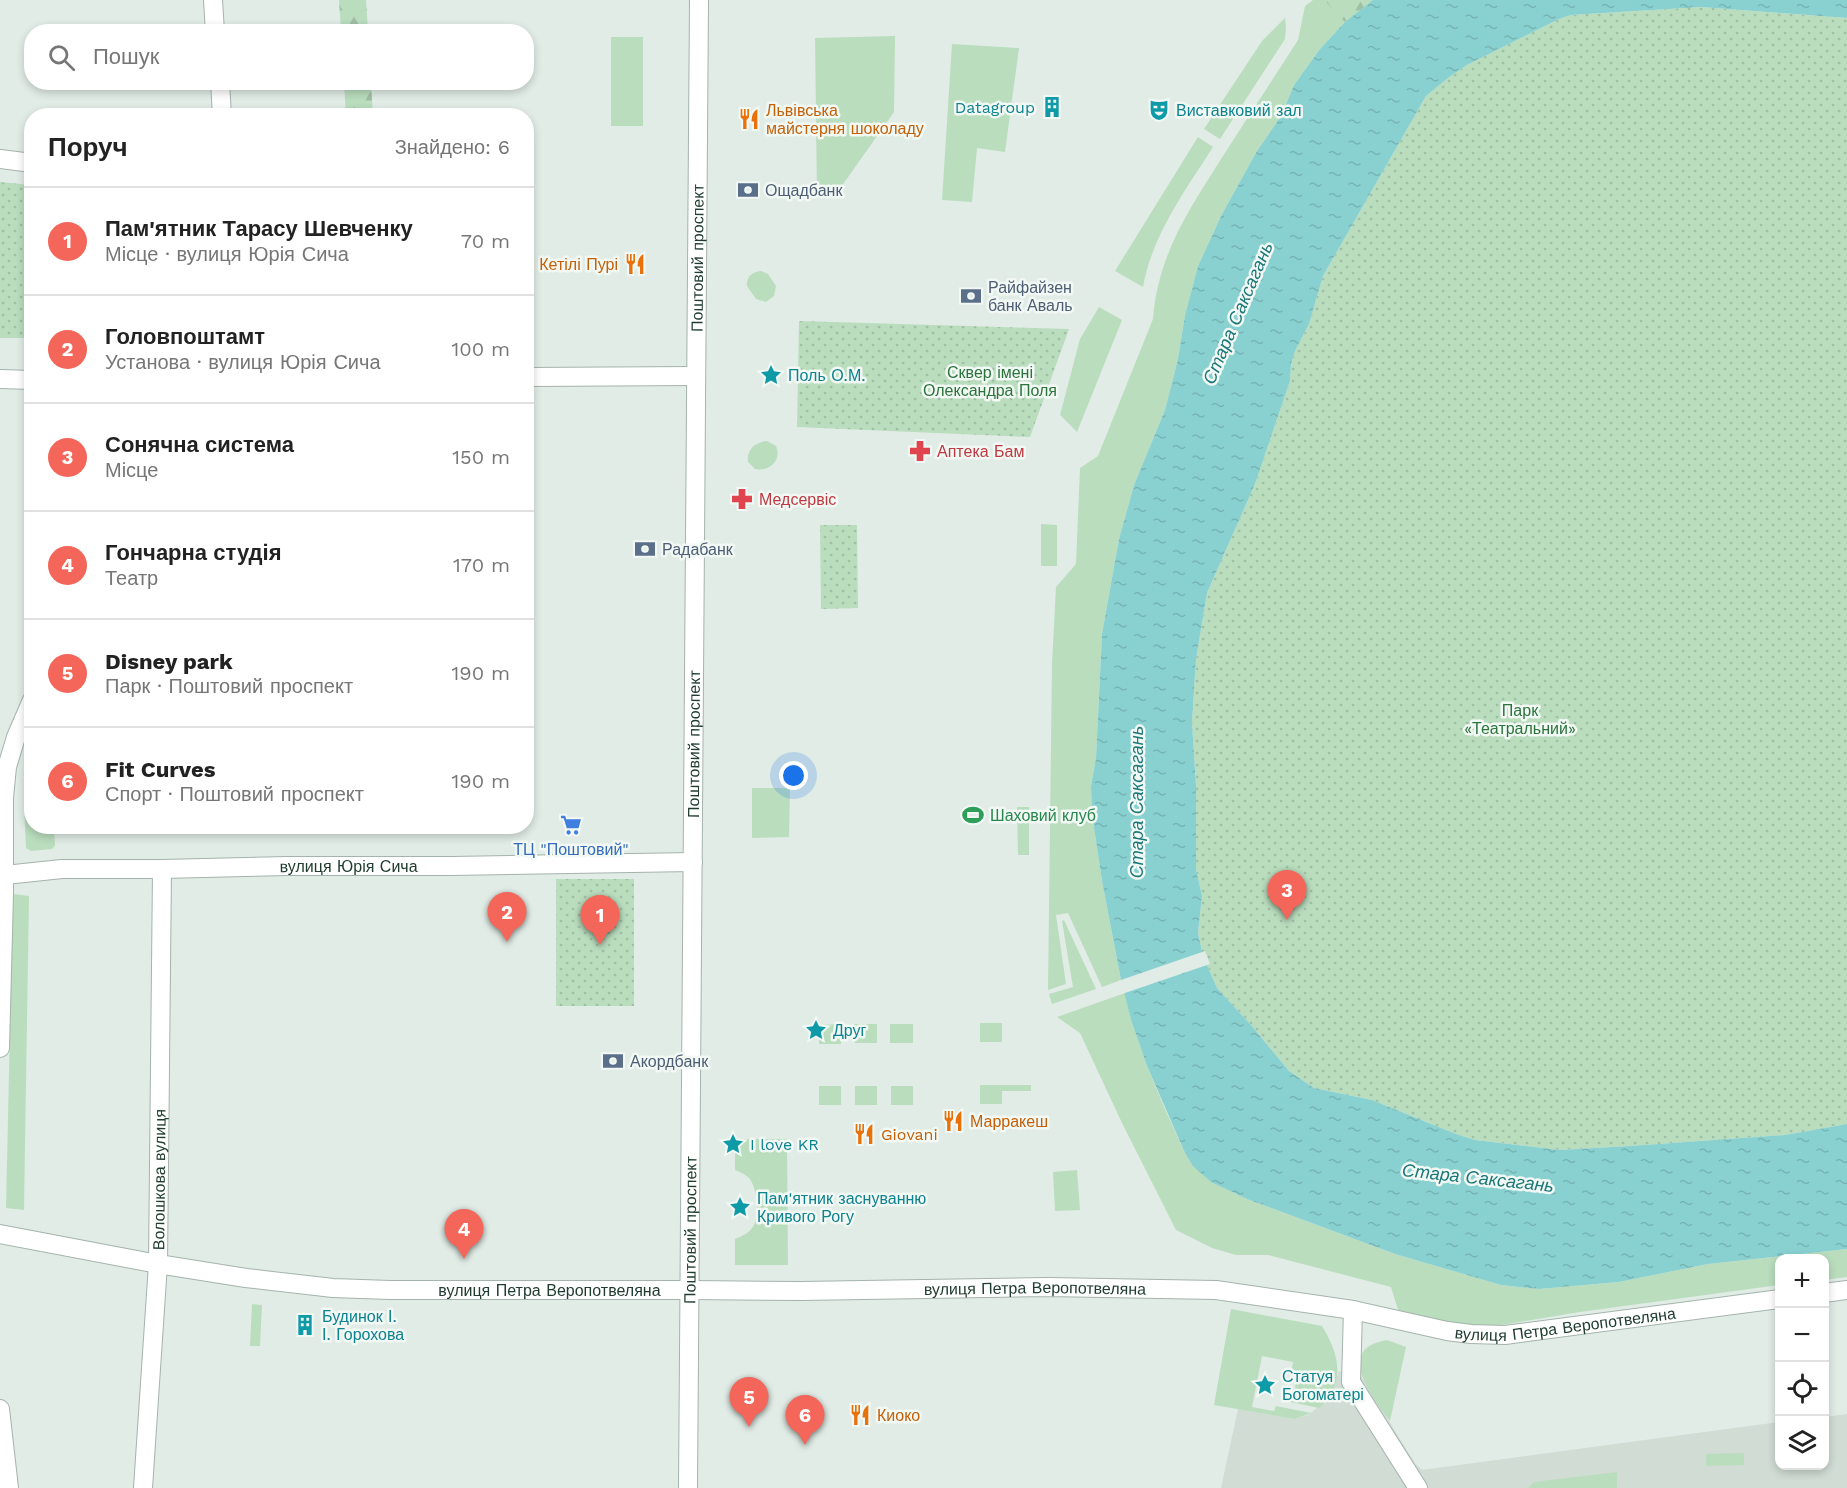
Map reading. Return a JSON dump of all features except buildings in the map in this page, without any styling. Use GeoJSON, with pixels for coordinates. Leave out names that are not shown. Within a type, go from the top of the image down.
{"type":"FeatureCollection","features":[{"type":"Feature","properties":{"kind":"street"},"geometry":{"type":"LineString","coordinates":[[213,0],[214,24]]}},
{"type":"Feature","properties":{"kind":"street","name":"Поштовий проспект"},"geometry":{"type":"LineString","coordinates":[[688,1488],[699,0]]}},
{"type":"Feature","properties":{"kind":"street"},"geometry":{"type":"LineString","coordinates":[[220,90],[222,108]]}},
{"type":"Feature","properties":{"kind":"street"},"geometry":{"type":"LineString","coordinates":[[0,159],[24,162]]}},
{"type":"Feature","properties":{"kind":"street"},"geometry":{"type":"LineString","coordinates":[[534,377],[696,376]]}},
{"type":"Feature","properties":{"kind":"street"},"geometry":{"type":"LineString","coordinates":[[0,379],[24,380]]}},
{"type":"Feature","properties":{"kind":"street"},"geometry":{"type":"LineString","coordinates":[[0,1048],[4,798],[7,767],[24,718]]}},
{"type":"Feature","properties":{"kind":"street","name":"вулиця Юрія Сича"},"geometry":{"type":"LineString","coordinates":[[3,887],[62,869],[693,862]]}},
{"type":"Feature","properties":{"kind":"street","name":"Волошкова вулиця"},"geometry":{"type":"LineString","coordinates":[[143,1488],[158,1264],[162,869]]}},
{"type":"Feature","properties":{"kind":"street","name":"вулиця Петра Веропотвеляна"},"geometry":{"type":"LineString","coordinates":[[0,1234],[158,1264],[246,1278],[333,1288],[801,1291],[1048,1287],[1184,1288],[1240,1292],[1353,1310],[1471,1334],[1505,1335],[1775,1300]]}},
{"type":"Feature","properties":{"kind":"street"},"geometry":{"type":"LineString","coordinates":[[1829,1292],[1847,1290]]}},
{"type":"Feature","properties":{"kind":"street"},"geometry":{"type":"LineString","coordinates":[[1353,1310],[1351,1382],[1418,1488]]}},
{"type":"Feature","properties":{"kind":"street"},"geometry":{"type":"LineString","coordinates":[[0,1409],[9,1488]]}},
{"type":"Feature","properties":{"kind":"shaded area"},"geometry":{"type":"Polygon","coordinates":[[[1339,1371],[1361,1376],[1415,1463],[1422,1470],[1775,1423],[1775,1470],[1829,1470],[1829,1416],[1847,1414],[1847,1488],[1221,1488],[1238,1409],[1295,1419],[1308,1415],[1331,1395],[1339,1371]]]}},
{"type":"Feature","properties":{"kind":"green space"},"geometry":{"type":"Polygon","coordinates":[[[339,0],[366,0],[368,24],[341,24],[339,0]]]}},
{"type":"Feature","properties":{"kind":"green space"},"geometry":{"type":"Polygon","coordinates":[[[1313,0],[1373,0],[1345,22],[1320,49],[1294,85],[1281,116],[1257,151],[1222,214],[1198,266],[1165,410],[1134,485],[1119,539],[1102,634],[1096,758],[1091,786],[1092,814],[1102,881],[1121,980],[1102,987],[1068,913],[1056,915],[1066,984],[1048,990],[1052,664],[1056,587],[1076,564],[1080,468],[1098,456],[1153,319],[1161,274],[1177,233],[1210,176],[1298,40],[1305,6],[1313,0]]]}},
{"type":"Feature","properties":{"kind":"green space"},"geometry":{"type":"Polygon","coordinates":[[[1325,0],[1373,0],[1345,22],[1325,0]]]}},
{"type":"Feature","properties":{"kind":"green space","name":"Парк «Театральний»"},"geometry":{"type":"Polygon","coordinates":[[[1701,7],[1847,18],[1847,1124],[1785,1135],[1560,1150],[1475,1140],[1372,1100],[1314,1088],[1289,1071],[1217,988],[1203,956],[1198,933],[1202,896],[1196,869],[1196,786],[1192,722],[1196,659],[1207,593],[1255,484],[1290,381],[1291,364],[1295,351],[1309,324],[1323,276],[1426,96],[1467,65],[1571,15],[1701,7]]]}},
{"type":"Feature","properties":{"kind":"green space"},"geometry":{"type":"Polygon","coordinates":[[[1285,18],[1285,39],[1220,139],[1204,129],[1262,41],[1285,18]]]}},
{"type":"Feature","properties":{"kind":"green space"},"geometry":{"type":"Polygon","coordinates":[[[895,36],[894,112],[834,197],[817,196],[815,38],[895,36]]]}},
{"type":"Feature","properties":{"kind":"green space"},"geometry":{"type":"Polygon","coordinates":[[[611,37],[643,37],[643,126],[611,126],[611,37]]]}},
{"type":"Feature","properties":{"kind":"green space"},"geometry":{"type":"Polygon","coordinates":[[[952,44],[1019,48],[1005,152],[977,148],[972,202],[942,200],[952,44]]]}},
{"type":"Feature","properties":{"kind":"green space"},"geometry":{"type":"Polygon","coordinates":[[[344,90],[371,90],[373,108],[346,108],[344,90]]]}},
{"type":"Feature","properties":{"kind":"green space"},"geometry":{"type":"Polygon","coordinates":[[[1198,137],[1213,147],[1162,231],[1147,268],[1143,287],[1115,271],[1198,137]]]}},
{"type":"Feature","properties":{"kind":"green space"},"geometry":{"type":"Polygon","coordinates":[[[0,182],[24,184],[24,338],[0,338],[0,182]]]}},
{"type":"Feature","properties":{"kind":"green space"},"geometry":{"type":"Polygon","coordinates":[[[761,271],[768,274],[776,286],[774,296],[766,302],[756,299],[747,286],[750,276],[761,271]]]}},
{"type":"Feature","properties":{"kind":"green space"},"geometry":{"type":"Polygon","coordinates":[[[1099,307],[1122,320],[1077,432],[1060,415],[1080,339],[1099,307]]]}},
{"type":"Feature","properties":{"kind":"green space","name":"Сквер імені Олександра Поля"},"geometry":{"type":"Polygon","coordinates":[[[799,321],[1069,329],[1030,437],[797,427],[799,321]]]}},
{"type":"Feature","properties":{"kind":"green space"},"geometry":{"type":"Polygon","coordinates":[[[767,441],[776,446],[776,460],[770,467],[755,469],[748,462],[748,454],[755,445],[767,441]]]}},
{"type":"Feature","properties":{"kind":"green space"},"geometry":{"type":"Polygon","coordinates":[[[1041,524],[1057,525],[1057,566],[1041,566],[1041,524]]]}},
{"type":"Feature","properties":{"kind":"green space"},"geometry":{"type":"Polygon","coordinates":[[[820,525],[857,525],[858,608],[821,609],[820,525]]]}},
{"type":"Feature","properties":{"kind":"green space"},"geometry":{"type":"Polygon","coordinates":[[[752,788],[790,788],[789,837],[752,838],[752,788]]]}},
{"type":"Feature","properties":{"kind":"green space"},"geometry":{"type":"Polygon","coordinates":[[[1017,807],[1029,807],[1029,855],[1018,855],[1017,807]]]}},
{"type":"Feature","properties":{"kind":"green space"},"geometry":{"type":"Polygon","coordinates":[[[25,834],[54,834],[55,846],[52,849],[31,851],[26,848],[25,834]]]}},
{"type":"Feature","properties":{"kind":"green space"},"geometry":{"type":"Polygon","coordinates":[[[556,879],[634,879],[634,1006],[556,1006],[556,879]]]}},
{"type":"Feature","properties":{"kind":"green space"},"geometry":{"type":"Polygon","coordinates":[[[13,894],[29,896],[24,1210],[6,1208],[13,894]]]}},
{"type":"Feature","properties":{"kind":"green space"},"geometry":{"type":"Polygon","coordinates":[[[1064,920],[1096,989],[1052,1004],[1049,994],[1073,987],[1062,921],[1064,920]]]}},
{"type":"Feature","properties":{"kind":"green space"},"geometry":{"type":"Polygon","coordinates":[[[1125,993],[1131,1020],[1147,1066],[1185,1153],[1211,1182],[1247,1199],[1395,1254],[1501,1285],[1539,1289],[1619,1282],[1708,1264],[1775,1257],[1775,1286],[1489,1327],[1399,1313],[1391,1287],[1268,1255],[1236,1255],[1212,1248],[1176,1230],[1080,1033],[1057,1017],[1125,993]]]}},
{"type":"Feature","properties":{"kind":"green space"},"geometry":{"type":"Polygon","coordinates":[[[980,1023],[1002,1023],[1002,1042],[980,1042],[980,1023]]]}},
{"type":"Feature","properties":{"kind":"green space"},"geometry":{"type":"Polygon","coordinates":[[[841,1024],[841,1044],[819,1044],[819,1025],[841,1024]]]}},
{"type":"Feature","properties":{"kind":"green space"},"geometry":{"type":"Polygon","coordinates":[[[854,1024],[877,1024],[877,1043],[855,1043],[854,1024]]]}},
{"type":"Feature","properties":{"kind":"green space"},"geometry":{"type":"Polygon","coordinates":[[[890,1024],[913,1024],[913,1043],[890,1043],[890,1024]]]}},
{"type":"Feature","properties":{"kind":"green space"},"geometry":{"type":"Polygon","coordinates":[[[980,1085],[1031,1085],[1031,1091],[1002,1091],[1002,1104],[980,1104],[980,1085]]]}},
{"type":"Feature","properties":{"kind":"green space"},"geometry":{"type":"Polygon","coordinates":[[[819,1086],[841,1086],[841,1105],[819,1105],[819,1086]]]}},
{"type":"Feature","properties":{"kind":"green space"},"geometry":{"type":"Polygon","coordinates":[[[855,1086],[877,1086],[877,1105],[855,1105],[855,1086]]]}},
{"type":"Feature","properties":{"kind":"green space"},"geometry":{"type":"Polygon","coordinates":[[[891,1086],[913,1086],[913,1105],[891,1105],[891,1086]]]}},
{"type":"Feature","properties":{"kind":"green space"},"geometry":{"type":"Polygon","coordinates":[[[735,1139],[787,1139],[788,1265],[735,1265],[735,1239],[752,1228],[756,1220],[757,1207],[754,1186],[747,1176],[735,1170],[735,1139]]]}},
{"type":"Feature","properties":{"kind":"green space"},"geometry":{"type":"Polygon","coordinates":[[[1077,1170],[1080,1210],[1055,1211],[1053,1172],[1077,1170]]]}},
{"type":"Feature","properties":{"kind":"green space"},"geometry":{"type":"Polygon","coordinates":[[[1847,1249],[1847,1277],[1829,1279],[1829,1254],[1801,1254],[1847,1249]]]}},
{"type":"Feature","properties":{"kind":"green space"},"geometry":{"type":"Polygon","coordinates":[[[252,1304],[262,1305],[260,1346],[250,1346],[252,1304]]]}},
{"type":"Feature","properties":{"kind":"green space"},"geometry":{"type":"Polygon","coordinates":[[[1231,1309],[1322,1326],[1333,1347],[1337,1378],[1334,1389],[1319,1408],[1286,1401],[1287,1394],[1294,1395],[1296,1382],[1290,1380],[1293,1362],[1262,1356],[1252,1407],[1274,1411],[1276,1406],[1311,1413],[1295,1419],[1214,1405],[1231,1309]]]}},
{"type":"Feature","properties":{"kind":"green space"},"geometry":{"type":"Polygon","coordinates":[[[1387,1340],[1406,1347],[1390,1421],[1367,1387],[1360,1363],[1362,1353],[1371,1345],[1387,1340]]]}},
{"type":"Feature","properties":{"kind":"green space"},"geometry":{"type":"Polygon","coordinates":[[[1744,1453],[1744,1465],[1706,1466],[1706,1454],[1744,1453]]]}},
{"type":"Feature","properties":{"kind":"green space"},"geometry":{"type":"Polygon","coordinates":[[[1617,1472],[1617,1488],[1528,1488],[1534,1482],[1617,1472]]]}},
{"type":"Feature","properties":{"kind":"water","name":"Стара Саксагань"},"geometry":{"type":"Polygon","coordinates":[[[1373,0],[1847,0],[1847,18],[1701,7],[1571,15],[1467,65],[1426,96],[1323,276],[1309,324],[1295,351],[1291,364],[1290,381],[1255,484],[1207,593],[1196,659],[1192,722],[1196,786],[1196,869],[1202,896],[1198,933],[1203,956],[1217,988],[1289,1071],[1314,1088],[1372,1100],[1475,1140],[1560,1150],[1785,1135],[1847,1124],[1847,1249],[1775,1254],[1775,1257],[1708,1264],[1619,1282],[1539,1289],[1501,1285],[1395,1254],[1247,1199],[1211,1182],[1193,1166],[1185,1153],[1147,1066],[1131,1020],[1121,980],[1092,814],[1091,786],[1096,758],[1102,634],[1119,539],[1134,485],[1165,410],[1198,266],[1222,214],[1257,151],[1281,116],[1294,85],[1320,49],[1345,22],[1373,0]]]}},
{"type":"Feature","properties":{"kind":"pier"},"geometry":{"type":"Polygon","coordinates":[[[1205,951],[1210,964],[1122,994],[1118,981],[1205,951]]]}},
{"type":"Feature","properties":{"kind":"place","name":"Datagroup"},"geometry":{"type":"Point","coordinates":[1052,107]}},
{"type":"Feature","properties":{"kind":"place","name":"Виставковий зал"},"geometry":{"type":"Point","coordinates":[1159,110]}},
{"type":"Feature","properties":{"kind":"place","name":"Львівська майстерня шоколаду"},"geometry":{"type":"Point","coordinates":[749,119]}},
{"type":"Feature","properties":{"kind":"place","name":"Ощадбанк"},"geometry":{"type":"Point","coordinates":[748,190]}},
{"type":"Feature","properties":{"kind":"place","name":"Кетілі Пурі"},"geometry":{"type":"Point","coordinates":[635,264]}},
{"type":"Feature","properties":{"kind":"place","name":"Райфайзен банк Аваль"},"geometry":{"type":"Point","coordinates":[971,296]}},
{"type":"Feature","properties":{"kind":"place","name":"Поль О.М."},"geometry":{"type":"Point","coordinates":[771,375]}},
{"type":"Feature","properties":{"kind":"place","name":"Аптека Бам"},"geometry":{"type":"Point","coordinates":[920,451]}},
{"type":"Feature","properties":{"kind":"place","name":"Медсервіс"},"geometry":{"type":"Point","coordinates":[742,499]}},
{"type":"Feature","properties":{"kind":"place","name":"Радабанк"},"geometry":{"type":"Point","coordinates":[645,549]}},
{"type":"Feature","properties":{"kind":"place","name":"Шаховий клуб"},"geometry":{"type":"Point","coordinates":[973,815]}},
{"type":"Feature","properties":{"kind":"place","name":"ТЦ \"Поштовий\""},"geometry":{"type":"Point","coordinates":[571,825]}},
{"type":"Feature","properties":{"kind":"place","name":"Сонячна система"},"geometry":{"type":"Point","coordinates":[1287,920]}},
{"type":"Feature","properties":{"kind":"place","name":"Головпоштамт"},"geometry":{"type":"Point","coordinates":[507,942]}},
{"type":"Feature","properties":{"kind":"place","name":"Пам'ятник Тарасу Шевченку"},"geometry":{"type":"Point","coordinates":[600,945]}},
{"type":"Feature","properties":{"kind":"place","name":"Друг"},"geometry":{"type":"Point","coordinates":[816,1030]}},
{"type":"Feature","properties":{"kind":"place","name":"Акордбанк"},"geometry":{"type":"Point","coordinates":[613,1061]}},
{"type":"Feature","properties":{"kind":"place","name":"Марракеш"},"geometry":{"type":"Point","coordinates":[953,1121]}},
{"type":"Feature","properties":{"kind":"place","name":"Giovani"},"geometry":{"type":"Point","coordinates":[864,1134]}},
{"type":"Feature","properties":{"kind":"place","name":"I love KR"},"geometry":{"type":"Point","coordinates":[733,1144]}},
{"type":"Feature","properties":{"kind":"place","name":"Пам'ятник заснуванню Кривого Рогу"},"geometry":{"type":"Point","coordinates":[740,1207]}},
{"type":"Feature","properties":{"kind":"place","name":"Гончарна студія"},"geometry":{"type":"Point","coordinates":[464,1259]}},
{"type":"Feature","properties":{"kind":"place","name":"Будинок І. І. Горохова"},"geometry":{"type":"Point","coordinates":[305,1325]}},
{"type":"Feature","properties":{"kind":"place","name":"Статуя Богоматері"},"geometry":{"type":"Point","coordinates":[1265,1385]}},
{"type":"Feature","properties":{"kind":"place","name":"Киоко"},"geometry":{"type":"Point","coordinates":[860,1415]}},
{"type":"Feature","properties":{"kind":"place","name":"Disney park"},"geometry":{"type":"Point","coordinates":[749,1427]}},
{"type":"Feature","properties":{"kind":"place","name":"Fit Curves"},"geometry":{"type":"Point","coordinates":[805,1445]}}]}
